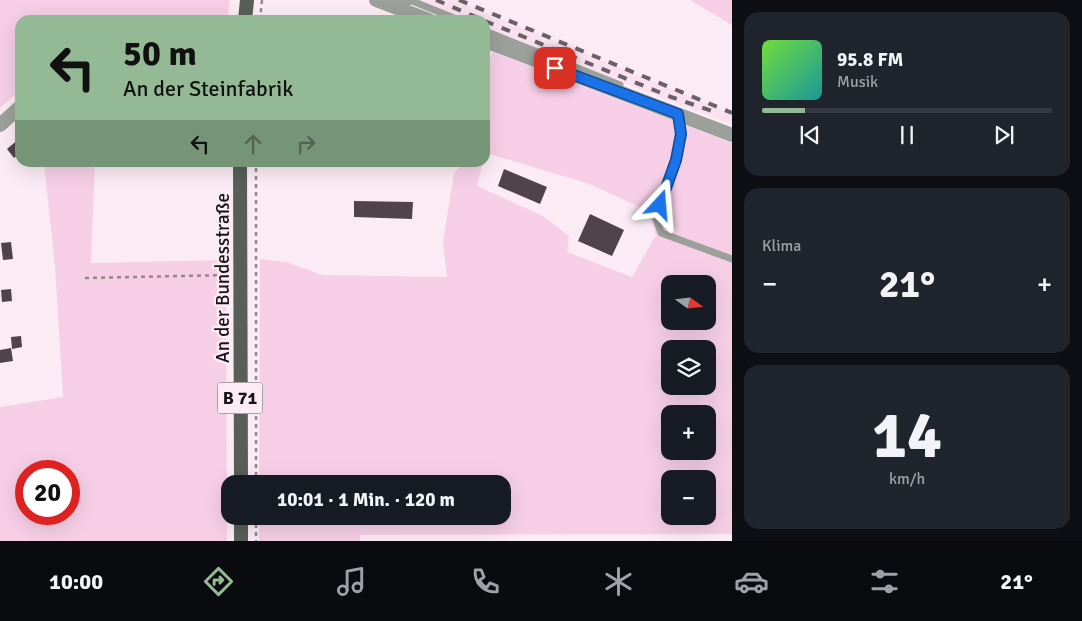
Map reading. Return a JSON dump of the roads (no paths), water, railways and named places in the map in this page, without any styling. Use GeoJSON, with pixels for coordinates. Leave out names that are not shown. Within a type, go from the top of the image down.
{"type":"FeatureCollection","features":[{"type":"Feature","properties":{"kind":"main road"},"geometry":{"type":"LineString","coordinates":[[246,15],[247,0]]}},
{"type":"Feature","properties":{"kind":"main road","name":"An der Bundesstraße"},"geometry":{"type":"LineString","coordinates":[[240,167],[240,475]]}},
{"type":"Feature","properties":{"kind":"main road"},"geometry":{"type":"LineString","coordinates":[[241,525],[241,541]]}},
{"type":"Feature","properties":{"kind":"street"},"geometry":{"type":"LineString","coordinates":[[376,0],[416,15]]}},
{"type":"Feature","properties":{"kind":"street"},"geometry":{"type":"LineString","coordinates":[[490,43],[732,135]]}},
{"type":"Feature","properties":{"kind":"street"},"geometry":{"type":"LineString","coordinates":[[0,125],[15,112]]}},
{"type":"Feature","properties":{"kind":"lane"},"geometry":{"type":"LineString","coordinates":[[390,5],[412,0],[447,15]]}},
{"type":"Feature","properties":{"kind":"lane"},"geometry":{"type":"LineString","coordinates":[[490,33],[671,105],[678,114],[681,134],[676,160],[656,218],[661,233],[732,259]]}},
{"type":"Feature","properties":{"kind":"railway"},"geometry":{"type":"LineString","coordinates":[[436,0],[471,15]]}},
{"type":"Feature","properties":{"kind":"railway"},"geometry":{"type":"LineString","coordinates":[[459,0],[732,113]]}},
{"type":"Feature","properties":{"kind":"railway"},"geometry":{"type":"LineString","coordinates":[[490,23],[671,97],[715,112]]}}]}
